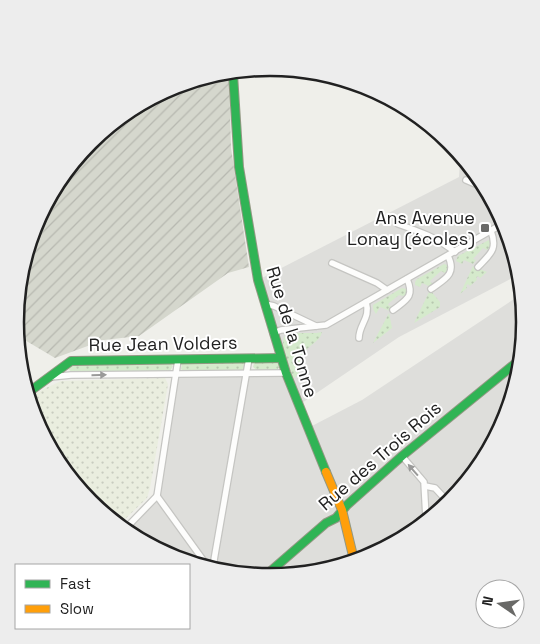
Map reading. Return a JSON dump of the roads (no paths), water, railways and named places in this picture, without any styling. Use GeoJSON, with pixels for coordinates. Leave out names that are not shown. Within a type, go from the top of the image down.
{"type":"FeatureCollection","features":[{"type":"Feature","properties":{"kind":"street","name":"Rue de la Tonne"},"geometry":{"type":"LineString","coordinates":[[233,79],[239,167],[258,280],[286,373],[342,510],[353,554]]}},
{"type":"Feature","properties":{"kind":"street"},"geometry":{"type":"LineString","coordinates":[[466,180],[474,183]]}},
{"type":"Feature","properties":{"kind":"street"},"geometry":{"type":"LineString","coordinates":[[398,224],[420,232],[446,245],[455,252]]}},
{"type":"Feature","properties":{"kind":"street"},"geometry":{"type":"LineString","coordinates":[[273,334],[281,330],[326,325],[497,227]]}},
{"type":"Feature","properties":{"kind":"street"},"geometry":{"type":"LineString","coordinates":[[478,267],[494,248],[492,231]]}},
{"type":"Feature","properties":{"kind":"street"},"geometry":{"type":"LineString","coordinates":[[431,289],[450,274],[452,266],[448,256]]}},
{"type":"Feature","properties":{"kind":"street"},"geometry":{"type":"LineString","coordinates":[[332,263],[377,283],[387,290]]}},
{"type":"Feature","properties":{"kind":"street"},"geometry":{"type":"LineString","coordinates":[[393,310],[407,300],[410,295],[410,286],[407,279]]}},
{"type":"Feature","properties":{"kind":"street"},"geometry":{"type":"LineString","coordinates":[[359,338],[368,314],[366,302]]}},
{"type":"Feature","properties":{"kind":"street"},"geometry":{"type":"LineString","coordinates":[[265,304],[274,306],[316,326]]}},
{"type":"Feature","properties":{"kind":"street"},"geometry":{"type":"LineString","coordinates":[[214,562],[248,374],[249,358]]}},
{"type":"Feature","properties":{"kind":"street","name":"Rue Jean Volders"},"geometry":{"type":"LineString","coordinates":[[33,389],[71,361],[281,358]]}},
{"type":"Feature","properties":{"kind":"street"},"geometry":{"type":"LineString","coordinates":[[130,524],[157,496],[178,360]]}},
{"type":"Feature","properties":{"kind":"street","name":"Rue des Trois Rois"},"geometry":{"type":"LineString","coordinates":[[274,568],[326,523],[336,518],[342,510],[402,456],[513,365]]}},
{"type":"Feature","properties":{"kind":"street","name":"Rue Jean Volders"},"geometry":{"type":"LineString","coordinates":[[50,377],[286,373]]}},
{"type":"Feature","properties":{"kind":"street"},"geometry":{"type":"LineString","coordinates":[[402,456],[424,482],[426,512]]}},
{"type":"Feature","properties":{"kind":"street"},"geometry":{"type":"LineString","coordinates":[[425,486],[434,488],[443,497]]}},
{"type":"Feature","properties":{"kind":"street"},"geometry":{"type":"LineString","coordinates":[[157,496],[202,559]]}},
{"type":"Feature","properties":{"kind":"place","name":"Ans Avenue Lonay (écoles)"},"geometry":{"type":"Point","coordinates":[485,228]}}]}
